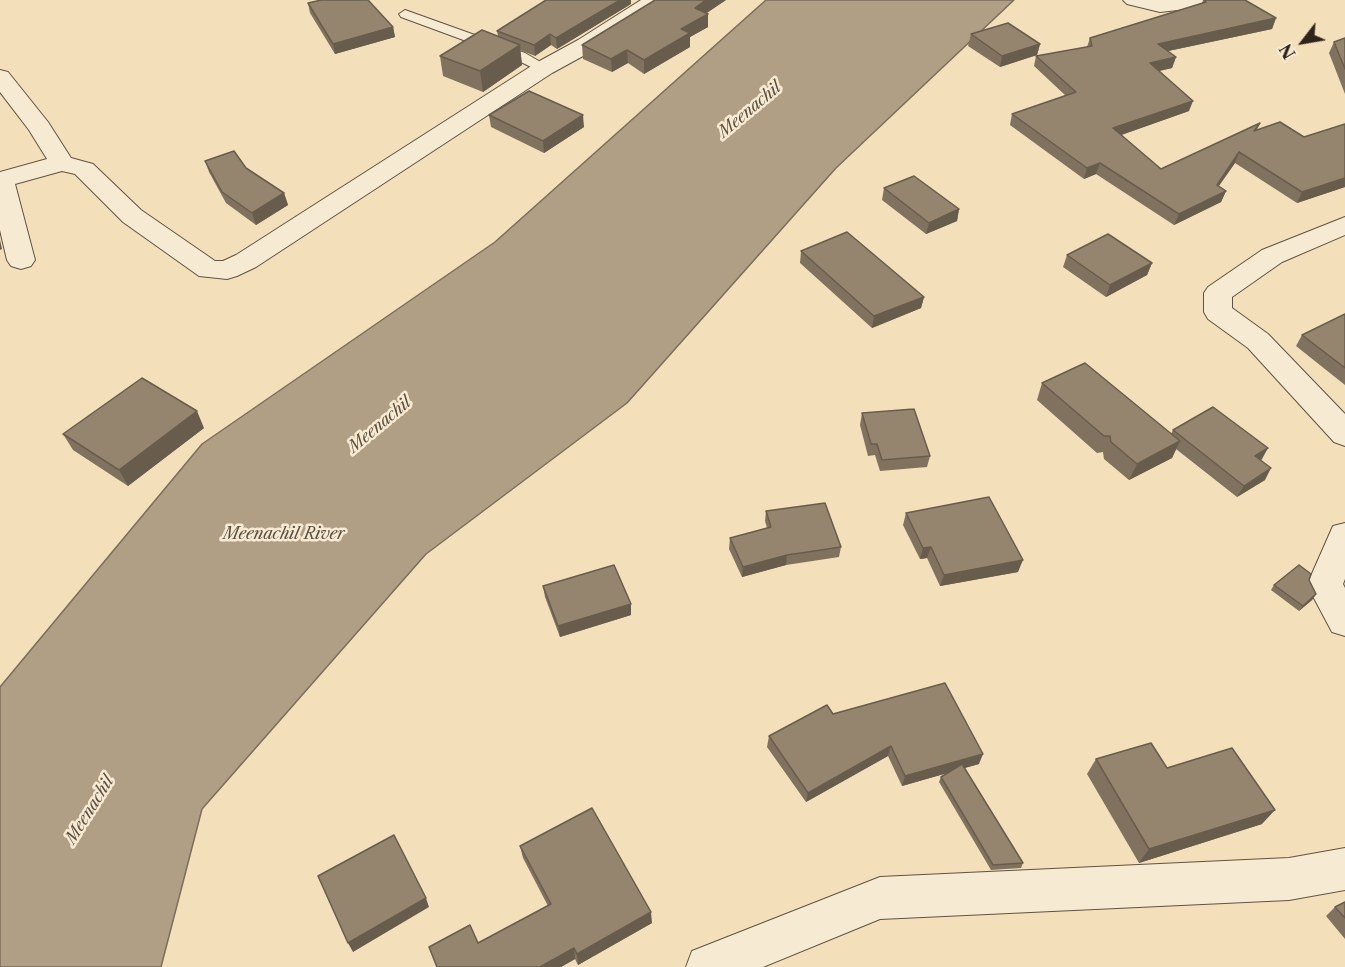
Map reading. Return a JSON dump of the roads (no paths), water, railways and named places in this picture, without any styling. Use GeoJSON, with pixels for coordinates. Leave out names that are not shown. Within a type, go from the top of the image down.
{"type":"FeatureCollection","features":[{"type":"Feature","properties":{"kind":"street"},"geometry":{"type":"LineString","coordinates":[[21,260],[1,180],[62,163],[84,169],[132,216],[209,270],[227,270],[246,261],[544,68],[586,45],[655,0]]}},
{"type":"Feature","properties":{"kind":"street"},"geometry":{"type":"LineString","coordinates":[[1134,0],[1160,6],[1213,0]]}},
{"type":"Feature","properties":{"kind":"street"},"geometry":{"type":"LineString","coordinates":[[0,77],[39,127],[62,163]]}},
{"type":"Feature","properties":{"kind":"street"},"geometry":{"type":"LineString","coordinates":[[1345,225],[1272,256],[1218,293],[1218,312],[1258,341],[1345,434]]}},
{"type":"Feature","properties":{"kind":"street"},"geometry":{"type":"LineString","coordinates":[[1345,536],[1325,585],[1345,621]]}},
{"type":"Feature","properties":{"kind":"street"},"geometry":{"type":"LineString","coordinates":[[708,967],[880,898],[1289,879],[1345,869]]}},
{"type":"Feature","properties":{"kind":"lane"},"geometry":{"type":"LineString","coordinates":[[405,14],[520,56],[544,68]]}},
{"type":"Feature","properties":{"kind":"water","name":"Meenachil River"},"geometry":{"type":"Polygon","coordinates":[[[766,0],[1014,0],[836,168],[627,403],[426,554],[202,809],[161,967],[0,967],[0,687],[202,444],[495,242],[766,0]]]}},
{"type":"Feature","properties":{"kind":"water label","name":"Meenachil"},"geometry":{"type":"Point","coordinates":[750,110]}},
{"type":"Feature","properties":{"kind":"water label","name":"Meenachil"},"geometry":{"type":"Point","coordinates":[380,425]}},
{"type":"Feature","properties":{"kind":"water label","name":"Meenachil"},"geometry":{"type":"Point","coordinates":[90,810]}}]}
